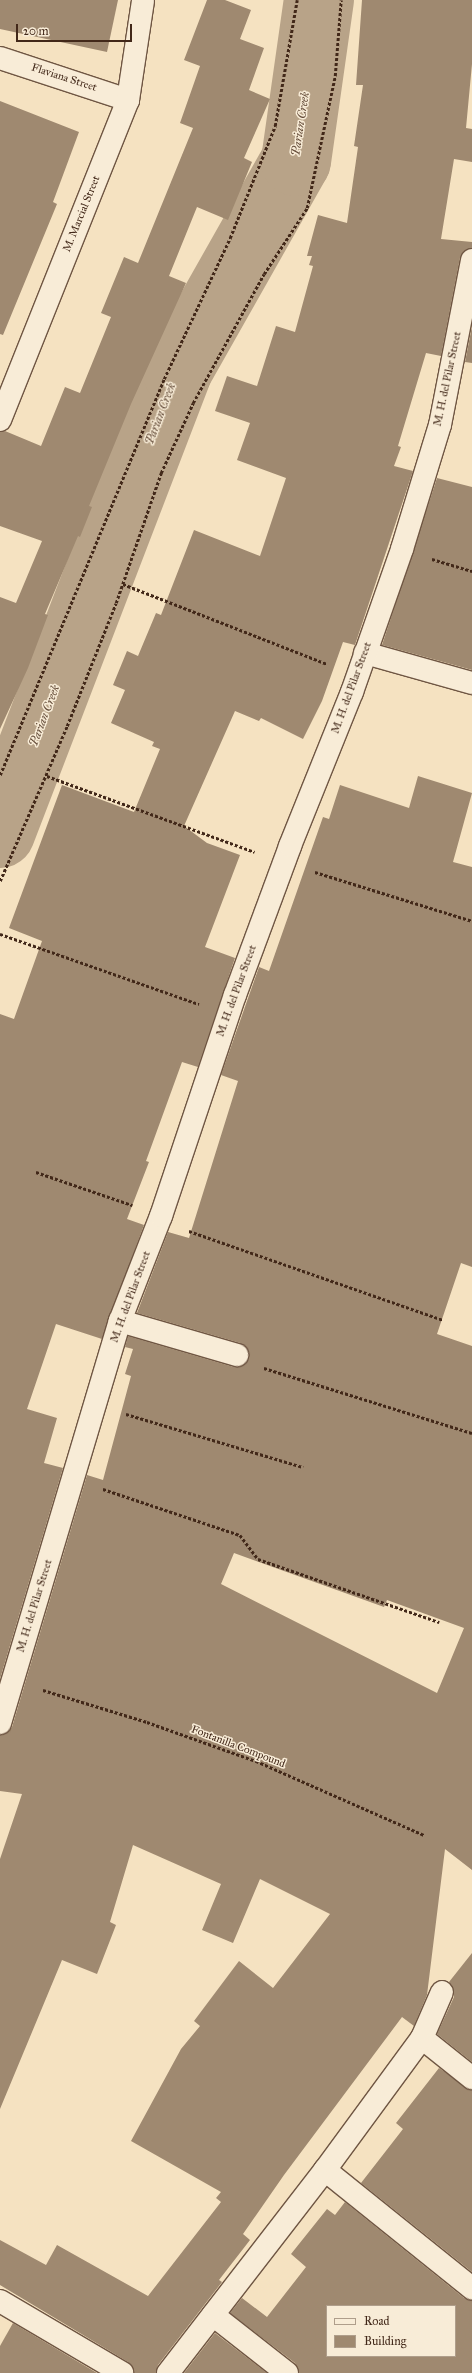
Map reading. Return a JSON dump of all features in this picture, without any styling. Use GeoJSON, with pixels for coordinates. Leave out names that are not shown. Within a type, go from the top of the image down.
{"type":"FeatureCollection","features":[{"type":"Feature","properties":{"kind":"street","name":"M. Marcial Street"},"geometry":{"type":"LineString","coordinates":[[0,420],[128,100],[144,1]]}},
{"type":"Feature","properties":{"kind":"street","name":"Flaviana Street"},"geometry":{"type":"LineString","coordinates":[[0,58],[128,100]]}},
{"type":"Feature","properties":{"kind":"street","name":"M. H. del Pilar Street"},"geometry":{"type":"LineString","coordinates":[[0,1722],[120,1321],[161,1216],[228,1014],[284,862],[358,676],[402,549],[440,425],[472,260]]}},
{"type":"Feature","properties":{"kind":"street"},"geometry":{"type":"LineString","coordinates":[[365,653],[472,683]]}},
{"type":"Feature","properties":{"kind":"street"},"geometry":{"type":"LineString","coordinates":[[120,1321],[237,1355]]}},
{"type":"Feature","properties":{"kind":"street"},"geometry":{"type":"LineString","coordinates":[[168,2373],[325,2170],[422,2038],[442,1992]]}},
{"type":"Feature","properties":{"kind":"street"},"geometry":{"type":"LineString","coordinates":[[422,2038],[472,2078]]}},
{"type":"Feature","properties":{"kind":"street"},"geometry":{"type":"LineString","coordinates":[[325,2170],[472,2288]]}},
{"type":"Feature","properties":{"kind":"street"},"geometry":{"type":"LineString","coordinates":[[0,2301],[122,2373]]}},
{"type":"Feature","properties":{"kind":"street"},"geometry":{"type":"LineString","coordinates":[[213,2315],[287,2373]]}},
{"type":"Feature","properties":{"kind":"path"},"geometry":{"type":"LineString","coordinates":[[0,776],[164,379],[230,238],[275,126],[298,0]]}},
{"type":"Feature","properties":{"kind":"path"},"geometry":{"type":"LineString","coordinates":[[0,881],[47,776],[122,584],[161,473],[193,403],[264,274],[307,208],[335,76],[341,0]]}},
{"type":"Feature","properties":{"kind":"path"},"geometry":{"type":"LineString","coordinates":[[425,557],[472,571]]}},
{"type":"Feature","properties":{"kind":"path"},"geometry":{"type":"LineString","coordinates":[[122,584],[358,676]]}},
{"type":"Feature","properties":{"kind":"path"},"geometry":{"type":"LineString","coordinates":[[47,776],[284,862],[472,921]]}},
{"type":"Feature","properties":{"kind":"path"},"geometry":{"type":"LineString","coordinates":[[0,934],[228,1014]]}},
{"type":"Feature","properties":{"kind":"path"},"geometry":{"type":"LineString","coordinates":[[36,1172],[161,1216],[187,1230],[443,1320]]}},
{"type":"Feature","properties":{"kind":"path"},"geometry":{"type":"LineString","coordinates":[[237,1355],[258,1366],[472,1433]]}},
{"type":"Feature","properties":{"kind":"path"},"geometry":{"type":"LineString","coordinates":[[95,1405],[303,1466]]}},
{"type":"Feature","properties":{"kind":"path"},"geometry":{"type":"LineString","coordinates":[[74,1478],[240,1535],[258,1559],[438,1622]]}},
{"type":"Feature","properties":{"kind":"path","name":"Fontanilla Compound"},"geometry":{"type":"LineString","coordinates":[[40,1689],[147,1722],[256,1761],[424,1835]]}},
{"type":"Feature","properties":{"kind":"building"},"geometry":{"type":"Polygon","coordinates":[[[0,0],[118,0],[107,52],[0,29],[0,0]]]}},
{"type":"Feature","properties":{"kind":"building"},"geometry":{"type":"Polygon","coordinates":[[[207,0],[225,0],[251,10],[240,39],[264,48],[249,90],[270,99],[244,158],[252,162],[228,220],[197,207],[169,276],[186,283],[131,404],[89,506],[92,507],[80,537],[78,536],[45,614],[48,615],[28,668],[0,729],[0,597],[16,603],[42,541],[0,526],[0,432],[5,431],[41,446],[65,387],[80,393],[111,317],[101,313],[124,257],[138,263],[193,128],[180,123],[200,66],[184,60],[207,0]]]}},
{"type":"Feature","properties":{"kind":"building"},"geometry":{"type":"Polygon","coordinates":[[[362,0],[472,0],[472,64],[466,128],[472,129],[472,162],[454,159],[441,239],[472,242],[472,248],[463,252],[460,258],[441,356],[426,353],[398,446],[401,447],[394,466],[413,471],[355,645],[343,642],[322,701],[303,739],[261,718],[259,721],[235,711],[184,826],[207,843],[240,855],[205,947],[235,958],[198,1067],[182,1062],[146,1161],[149,1162],[127,1219],[144,1225],[102,1339],[56,1324],[27,1409],[57,1418],[44,1463],[63,1468],[0,1679],[0,1014],[14,1019],[42,941],[9,928],[62,785],[134,812],[160,749],[152,746],[154,742],[111,723],[125,690],[113,685],[127,651],[138,656],[156,613],[161,615],[194,530],[260,556],[286,478],[237,460],[250,423],[215,411],[227,376],[257,386],[276,326],[295,332],[313,266],[309,265],[312,256],[307,256],[318,215],[347,223],[358,147],[354,146],[363,85],[356,85],[362,0]]]}},
{"type":"Feature","properties":{"kind":"building"},"geometry":{"type":"Polygon","coordinates":[[[0,101],[79,132],[53,202],[57,204],[3,335],[0,334],[0,101]]]}},
{"type":"Feature","properties":{"kind":"building"},"geometry":{"type":"Polygon","coordinates":[[[472,326],[472,363],[465,362],[472,326]]]}},
{"type":"Feature","properties":{"kind":"building"},"geometry":{"type":"Polygon","coordinates":[[[437,478],[472,487],[472,670],[382,645],[437,478]]]}},
{"type":"Feature","properties":{"kind":"building"},"geometry":{"type":"Polygon","coordinates":[[[418,776],[472,793],[453,862],[472,867],[472,1267],[461,1263],[437,1334],[472,1346],[472,1870],[445,1849],[427,1995],[414,2026],[402,2017],[284,2175],[243,2234],[250,2240],[219,2280],[222,2282],[158,2365],[156,2373],[134,2373],[128,2362],[0,2285],[0,2240],[46,2265],[57,2245],[148,2296],[221,2202],[216,2198],[221,2192],[131,2141],[181,2049],[200,2026],[194,2021],[239,1961],[273,1988],[330,1914],[260,1879],[233,1943],[202,1930],[221,1884],[133,1845],[110,1922],[116,1925],[97,1974],[62,1960],[0,2109],[0,1859],[22,1794],[0,1791],[0,1735],[8,1732],[12,1727],[87,1475],[103,1480],[131,1376],[125,1374],[133,1349],[125,1347],[128,1336],[234,1367],[240,1367],[249,1359],[249,1352],[240,1343],[137,1313],[168,1232],[189,1238],[238,1081],[221,1075],[259,967],[269,971],[323,817],[329,819],[340,785],[409,808],[418,776]],[[234,1553],[221,1584],[437,1693],[464,1628],[387,1600],[384,1607],[234,1553]]]}},
{"type":"Feature","properties":{"kind":"building"},"geometry":{"type":"Polygon","coordinates":[[[472,1953],[472,2062],[437,2034],[454,1997],[454,1990],[449,1982],[472,1953]]]}},
{"type":"Feature","properties":{"kind":"building"},"geometry":{"type":"Polygon","coordinates":[[[439,2068],[472,2090],[472,2272],[361,2183],[403,2129],[396,2123],[439,2068]]]}},
{"type":"Feature","properties":{"kind":"building"},"geometry":{"type":"Polygon","coordinates":[[[345,2202],[464,2298],[472,2300],[472,2373],[299,2373],[295,2363],[230,2313],[242,2298],[267,2317],[306,2267],[291,2254],[327,2209],[335,2215],[345,2202]]]}},
{"type":"Feature","properties":{"kind":"building"},"geometry":{"type":"Polygon","coordinates":[[[13,2323],[97,2373],[0,2373],[0,2346],[13,2323]]]}},
{"type":"Feature","properties":{"kind":"building"},"geometry":{"type":"Polygon","coordinates":[[[215,2333],[267,2373],[184,2373],[215,2333]]]}},
{"type":"Feature","properties":{"kind":"waterway","name":"Parian Creek"},"geometry":{"type":"LineString","coordinates":[[0,833],[177,371],[296,161],[319,0]]}}]}
